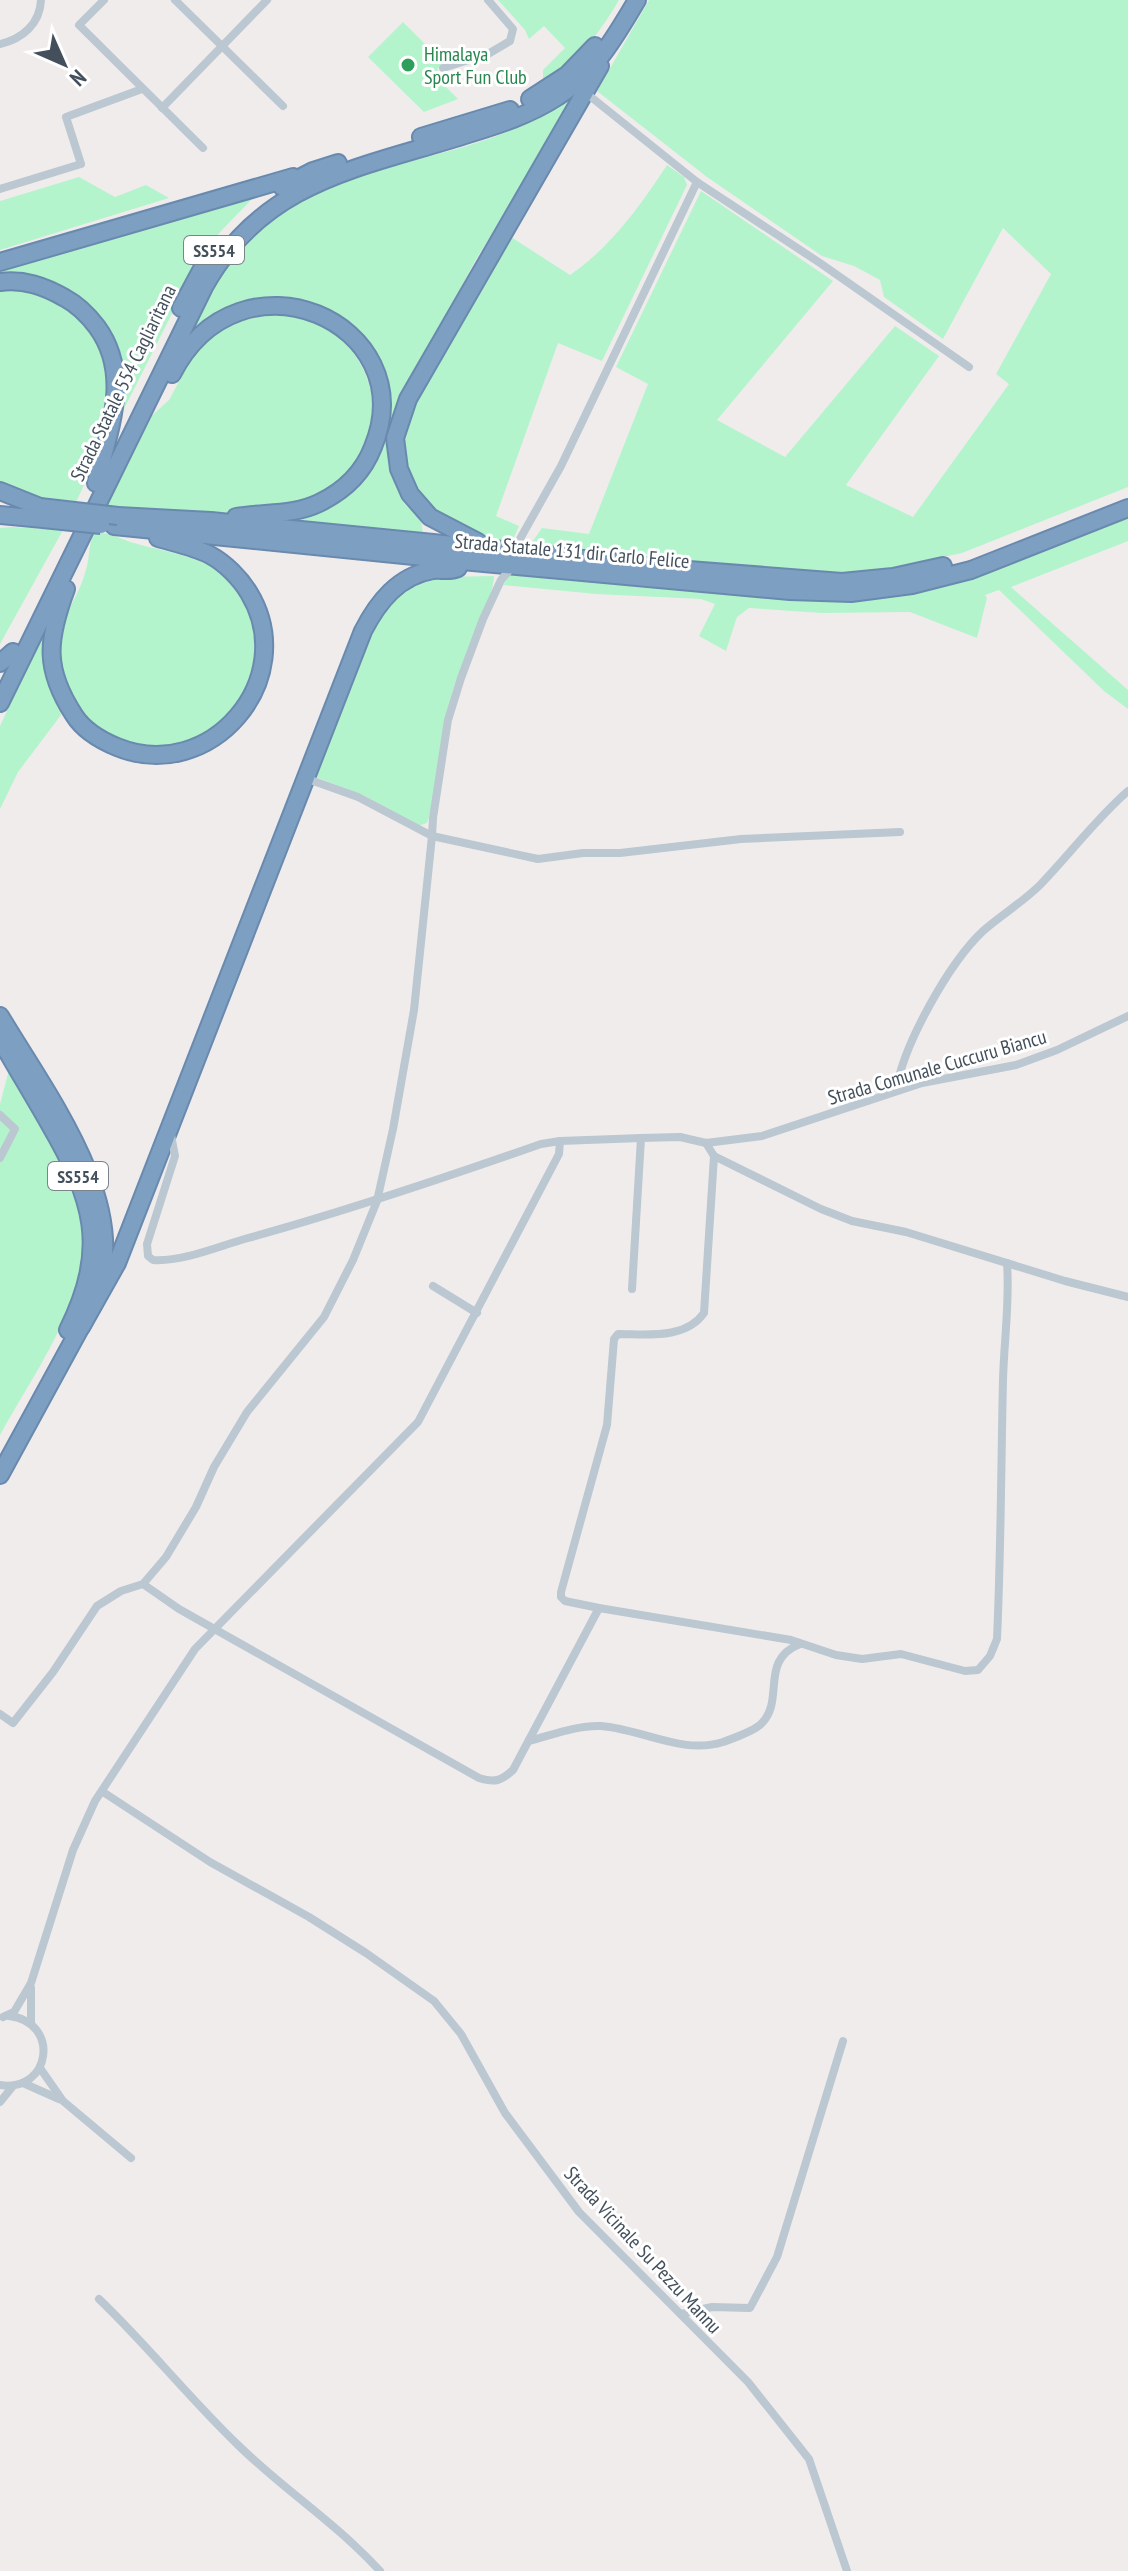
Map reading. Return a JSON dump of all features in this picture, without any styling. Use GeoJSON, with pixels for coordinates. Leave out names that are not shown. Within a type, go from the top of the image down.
{"type":"FeatureCollection","features":[{"type":"Feature","properties":{"kind":"highway","name":"Strada Statale 554 Cagliaritana"},"geometry":{"type":"LineString","coordinates":[[0,680],[6,658],[96,483],[195,278],[210,255],[244,217],[287,184],[313,171],[510,109],[545,91],[589,54],[626,0]]}},
{"type":"Feature","properties":{"kind":"highway","name":"Strada Statale 554 Cagliaritana"},"geometry":{"type":"LineString","coordinates":[[143,409],[216,265],[249,227],[270,209],[296,191],[326,178],[520,116],[558,97],[587,72],[618,33],[637,0]]}},
{"type":"Feature","properties":{"kind":"highway"},"geometry":{"type":"LineString","coordinates":[[494,549],[430,517],[410,494],[399,469],[395,438],[408,399],[618,33]]}},
{"type":"Feature","properties":{"kind":"highway"},"geometry":{"type":"LineString","coordinates":[[0,262],[313,171]]}},
{"type":"Feature","properties":{"kind":"highway"},"geometry":{"type":"LineString","coordinates":[[0,282],[31,283],[60,295],[89,316],[105,338],[115,360],[116,390],[96,483]]}},
{"type":"Feature","properties":{"kind":"highway"},"geometry":{"type":"LineString","coordinates":[[116,521],[211,521],[247,515],[292,513],[334,495],[352,481],[371,452],[381,416],[380,390],[365,353],[354,338],[322,315],[290,306],[268,305],[223,319],[202,333],[181,357],[163,393],[143,409]]}},
{"type":"Feature","properties":{"kind":"highway","name":"SS554"},"geometry":{"type":"LineString","coordinates":[[0,703],[143,409]]}},
{"type":"Feature","properties":{"kind":"highway"},"geometry":{"type":"LineString","coordinates":[[0,491],[41,513]]}},
{"type":"Feature","properties":{"kind":"highway","name":"Strada Statale 131 dir Carlo Felice"},"geometry":{"type":"LineString","coordinates":[[211,521],[663,568],[842,582],[893,577],[964,562],[1128,497]]}},
{"type":"Feature","properties":{"kind":"highway","name":"Strada Statale 131 dir Carlo Felice"},"geometry":{"type":"LineString","coordinates":[[1,513],[41,513],[473,562],[790,591],[851,593],[912,585],[971,570],[1128,508]]}},
{"type":"Feature","properties":{"kind":"highway"},"geometry":{"type":"LineString","coordinates":[[71,558],[75,568],[52,631],[50,661],[60,693],[77,720],[99,739],[133,753],[166,754],[202,745],[233,723],[256,688],[264,662],[265,636],[258,608],[241,579],[211,555],[116,521]]}},
{"type":"Feature","properties":{"kind":"highway"},"geometry":{"type":"LineString","coordinates":[[81,1327],[117,1263],[363,631],[383,598],[400,583],[434,570],[452,571],[473,562]]}},
{"type":"Feature","properties":{"kind":"highway","name":"SS554"},"geometry":{"type":"LineString","coordinates":[[0,1016],[86,1164],[100,1201],[103,1245],[100,1283],[81,1327],[0,1475]]}},
{"type":"Feature","properties":{"kind":"highway","name":"SS554"},"geometry":{"type":"LineString","coordinates":[[0,1039],[75,1167],[88,1205],[92,1246],[87,1284],[80,1303],[0,1452]]}},
{"type":"Feature","properties":{"kind":"street"},"geometry":{"type":"LineString","coordinates":[[0,44],[19,38],[26,31],[38,16],[41,0]]}},
{"type":"Feature","properties":{"kind":"street"},"geometry":{"type":"LineString","coordinates":[[104,0],[79,25],[203,148]]}},
{"type":"Feature","properties":{"kind":"street"},"geometry":{"type":"LineString","coordinates":[[175,0],[283,106]]}},
{"type":"Feature","properties":{"kind":"street"},"geometry":{"type":"LineString","coordinates":[[162,108],[267,0]]}},
{"type":"Feature","properties":{"kind":"street"},"geometry":{"type":"LineString","coordinates":[[443,68],[488,54],[510,41],[513,29],[488,0]]}},
{"type":"Feature","properties":{"kind":"street"},"geometry":{"type":"LineString","coordinates":[[0,189],[81,164],[66,117],[142,89]]}},
{"type":"Feature","properties":{"kind":"street"},"geometry":{"type":"LineString","coordinates":[[586,93],[697,182],[831,270],[969,367]]}},
{"type":"Feature","properties":{"kind":"street"},"geometry":{"type":"LineString","coordinates":[[516,546],[561,466],[697,182]]}},
{"type":"Feature","properties":{"kind":"street"},"geometry":{"type":"LineString","coordinates":[[0,1714],[13,1723],[53,1672],[97,1606],[121,1591],[143,1584],[166,1557],[247,1412],[324,1317],[353,1260],[377,1201],[414,1010],[433,818],[448,720],[483,619],[501,580],[508,572]]}},
{"type":"Feature","properties":{"kind":"street"},"geometry":{"type":"LineString","coordinates":[[305,777],[358,797],[432,836],[538,859],[741,839],[900,832]]}},
{"type":"Feature","properties":{"kind":"street"},"geometry":{"type":"LineString","coordinates":[[896,1091],[898,1077],[918,1027],[938,989],[966,949],[982,932],[1039,886],[1088,830],[1128,791]]}},
{"type":"Feature","properties":{"kind":"street","name":"Strada Comunale Cuccuru Biancu"},"geometry":{"type":"LineString","coordinates":[[169,1126],[175,1156],[147,1244],[148,1256],[163,1261],[377,1201],[541,1144],[680,1137],[706,1143],[762,1136],[896,1091],[1016,1065],[1057,1050],[1128,1016]]}},
{"type":"Feature","properties":{"kind":"street"},"geometry":{"type":"LineString","coordinates":[[0,1115],[15,1129],[0,1158]]}},
{"type":"Feature","properties":{"kind":"street"},"geometry":{"type":"LineString","coordinates":[[632,1289],[641,1138]]}},
{"type":"Feature","properties":{"kind":"street"},"geometry":{"type":"LineString","coordinates":[[1,2017],[14,2012],[31,1983],[77,1838],[95,1801],[195,1649],[418,1422],[559,1154],[560,1141]]}},
{"type":"Feature","properties":{"kind":"street"},"geometry":{"type":"LineString","coordinates":[[706,1143],[714,1156],[852,1221],[906,1232],[1128,1297]]}},
{"type":"Feature","properties":{"kind":"street"},"geometry":{"type":"LineString","coordinates":[[714,1156],[704,1313],[692,1324],[669,1334],[618,1334],[614,1339],[607,1425],[561,1592],[565,1601],[791,1640],[836,1655],[862,1659],[901,1654],[965,1671],[978,1670],[990,1656],[997,1639],[1004,1344],[1010,1297],[1007,1263]]}},
{"type":"Feature","properties":{"kind":"street"},"geometry":{"type":"LineString","coordinates":[[433,1286],[477,1313]]}},
{"type":"Feature","properties":{"kind":"street"},"geometry":{"type":"LineString","coordinates":[[143,1584],[167,1602],[479,1778],[494,1782],[513,1770],[599,1608]]}},
{"type":"Feature","properties":{"kind":"street"},"geometry":{"type":"LineString","coordinates":[[529,1741],[602,1726],[685,1744],[723,1742],[761,1724],[768,1714],[779,1658],[788,1649],[800,1644]]}},
{"type":"Feature","properties":{"kind":"street","name":"Strada Vicinale Su Pezzu Mannu"},"geometry":{"type":"LineString","coordinates":[[103,1792],[210,1862],[366,1953],[434,2001],[461,2034],[505,2113],[552,2178],[588,2221],[748,2382],[809,2459],[847,2571]]}},
{"type":"Feature","properties":{"kind":"street"},"geometry":{"type":"LineString","coordinates":[[31,1983],[31,2024]]}},
{"type":"Feature","properties":{"kind":"street"},"geometry":{"type":"LineString","coordinates":[[0,2085],[23,2083],[40,2068],[43,2059],[40,2035],[31,2024],[17,2017],[1,2017]]}},
{"type":"Feature","properties":{"kind":"street"},"geometry":{"type":"LineString","coordinates":[[681,2314],[698,2308],[750,2308],[762,2289],[777,2257],[843,2041]]}},
{"type":"Feature","properties":{"kind":"street"},"geometry":{"type":"LineString","coordinates":[[40,2068],[63,2101],[131,2158]]}},
{"type":"Feature","properties":{"kind":"street"},"geometry":{"type":"LineString","coordinates":[[23,2083],[63,2101]]}},
{"type":"Feature","properties":{"kind":"street"},"geometry":{"type":"LineString","coordinates":[[0,2102],[13,2086]]}},
{"type":"Feature","properties":{"kind":"street"},"geometry":{"type":"LineString","coordinates":[[99,2299],[139,2337],[239,2446],[349,2538],[380,2571]]}},
{"type":"Feature","properties":{"kind":"green space"},"geometry":{"type":"Polygon","coordinates":[[[498,0],[619,0],[596,35],[577,56],[543,79],[543,70],[565,48],[544,26],[529,39],[525,30],[498,0]]]}},
{"type":"Feature","properties":{"kind":"green space"},"geometry":{"type":"Polygon","coordinates":[[[649,0],[1128,0],[1128,487],[962,553],[872,572],[806,573],[671,562],[530,545],[542,528],[589,534],[648,384],[616,367],[701,191],[833,281],[717,420],[785,457],[895,326],[939,356],[846,485],[913,517],[1009,384],[996,374],[1051,274],[1003,228],[943,339],[884,297],[880,280],[854,266],[822,256],[707,177],[597,91],[649,0]]]}},
{"type":"Feature","properties":{"kind":"green space","name":"Himalaya Sport Fun Club"},"geometry":{"type":"Polygon","coordinates":[[[403,22],[443,62],[436,77],[458,99],[424,112],[368,57],[403,22]]]}},
{"type":"Feature","properties":{"kind":"green space"},"geometry":{"type":"Polygon","coordinates":[[[569,96],[574,100],[475,261],[391,419],[387,449],[391,474],[404,503],[421,520],[423,534],[283,524],[331,506],[366,475],[378,455],[385,433],[386,408],[382,381],[373,352],[362,337],[270,301],[188,341],[205,302],[227,265],[254,234],[283,211],[315,193],[384,168],[494,137],[524,124],[569,96]]]}},
{"type":"Feature","properties":{"kind":"green space"},"geometry":{"type":"Polygon","coordinates":[[[667,165],[684,177],[687,185],[602,361],[558,343],[496,516],[519,526],[511,544],[474,533],[428,510],[402,469],[404,422],[511,237],[570,275],[612,239],[667,165]]]}},
{"type":"Feature","properties":{"kind":"green space"},"geometry":{"type":"Polygon","coordinates":[[[79,177],[115,197],[146,185],[169,198],[0,250],[0,201],[79,177]]]}},
{"type":"Feature","properties":{"kind":"green space"},"geometry":{"type":"Polygon","coordinates":[[[259,192],[202,254],[120,417],[125,380],[122,357],[100,317],[65,289],[23,276],[0,275],[0,272],[259,192]]]}},
{"type":"Feature","properties":{"kind":"green space"},"geometry":{"type":"Polygon","coordinates":[[[0,289],[31,290],[64,304],[91,330],[107,363],[110,400],[105,426],[75,504],[52,504],[0,485],[0,289]]]}},
{"type":"Feature","properties":{"kind":"green space"},"geometry":{"type":"Polygon","coordinates":[[[273,314],[291,315],[324,326],[349,347],[367,377],[372,395],[373,426],[347,478],[323,496],[271,511],[216,515],[106,508],[148,419],[169,400],[195,352],[229,323],[273,314]]]}},
{"type":"Feature","properties":{"kind":"green space"},"geometry":{"type":"Polygon","coordinates":[[[1128,515],[1128,541],[1011,587],[1128,690],[1128,709],[1104,691],[999,590],[985,595],[987,598],[977,638],[910,612],[822,613],[749,608],[737,617],[726,651],[699,636],[715,604],[701,599],[596,594],[503,585],[512,572],[857,598],[1128,515]]]}},
{"type":"Feature","properties":{"kind":"green space"},"geometry":{"type":"Polygon","coordinates":[[[0,528],[63,530],[0,644],[0,528]]]}},
{"type":"Feature","properties":{"kind":"green space"},"geometry":{"type":"Polygon","coordinates":[[[94,532],[110,534],[210,566],[234,586],[243,600],[253,628],[254,669],[243,695],[226,721],[216,730],[181,746],[151,749],[108,735],[96,727],[76,704],[63,674],[59,641],[63,623],[85,573],[94,532]]]}},
{"type":"Feature","properties":{"kind":"green space"},"geometry":{"type":"Polygon","coordinates":[[[494,576],[488,604],[451,697],[436,793],[427,823],[418,826],[365,796],[313,776],[369,631],[393,597],[420,582],[439,577],[494,576]]]}},
{"type":"Feature","properties":{"kind":"green space"},"geometry":{"type":"Polygon","coordinates":[[[45,630],[45,662],[61,715],[18,772],[0,809],[0,726],[45,630]]]}},
{"type":"Feature","properties":{"kind":"green space"},"geometry":{"type":"Polygon","coordinates":[[[9,1070],[62,1158],[81,1210],[83,1246],[79,1275],[59,1331],[0,1435],[0,1104],[9,1070]]]}},
{"type":"Feature","properties":{"kind":"place","name":"Himalaya Sport Fun Club"},"geometry":{"type":"Point","coordinates":[408,65]}}]}
